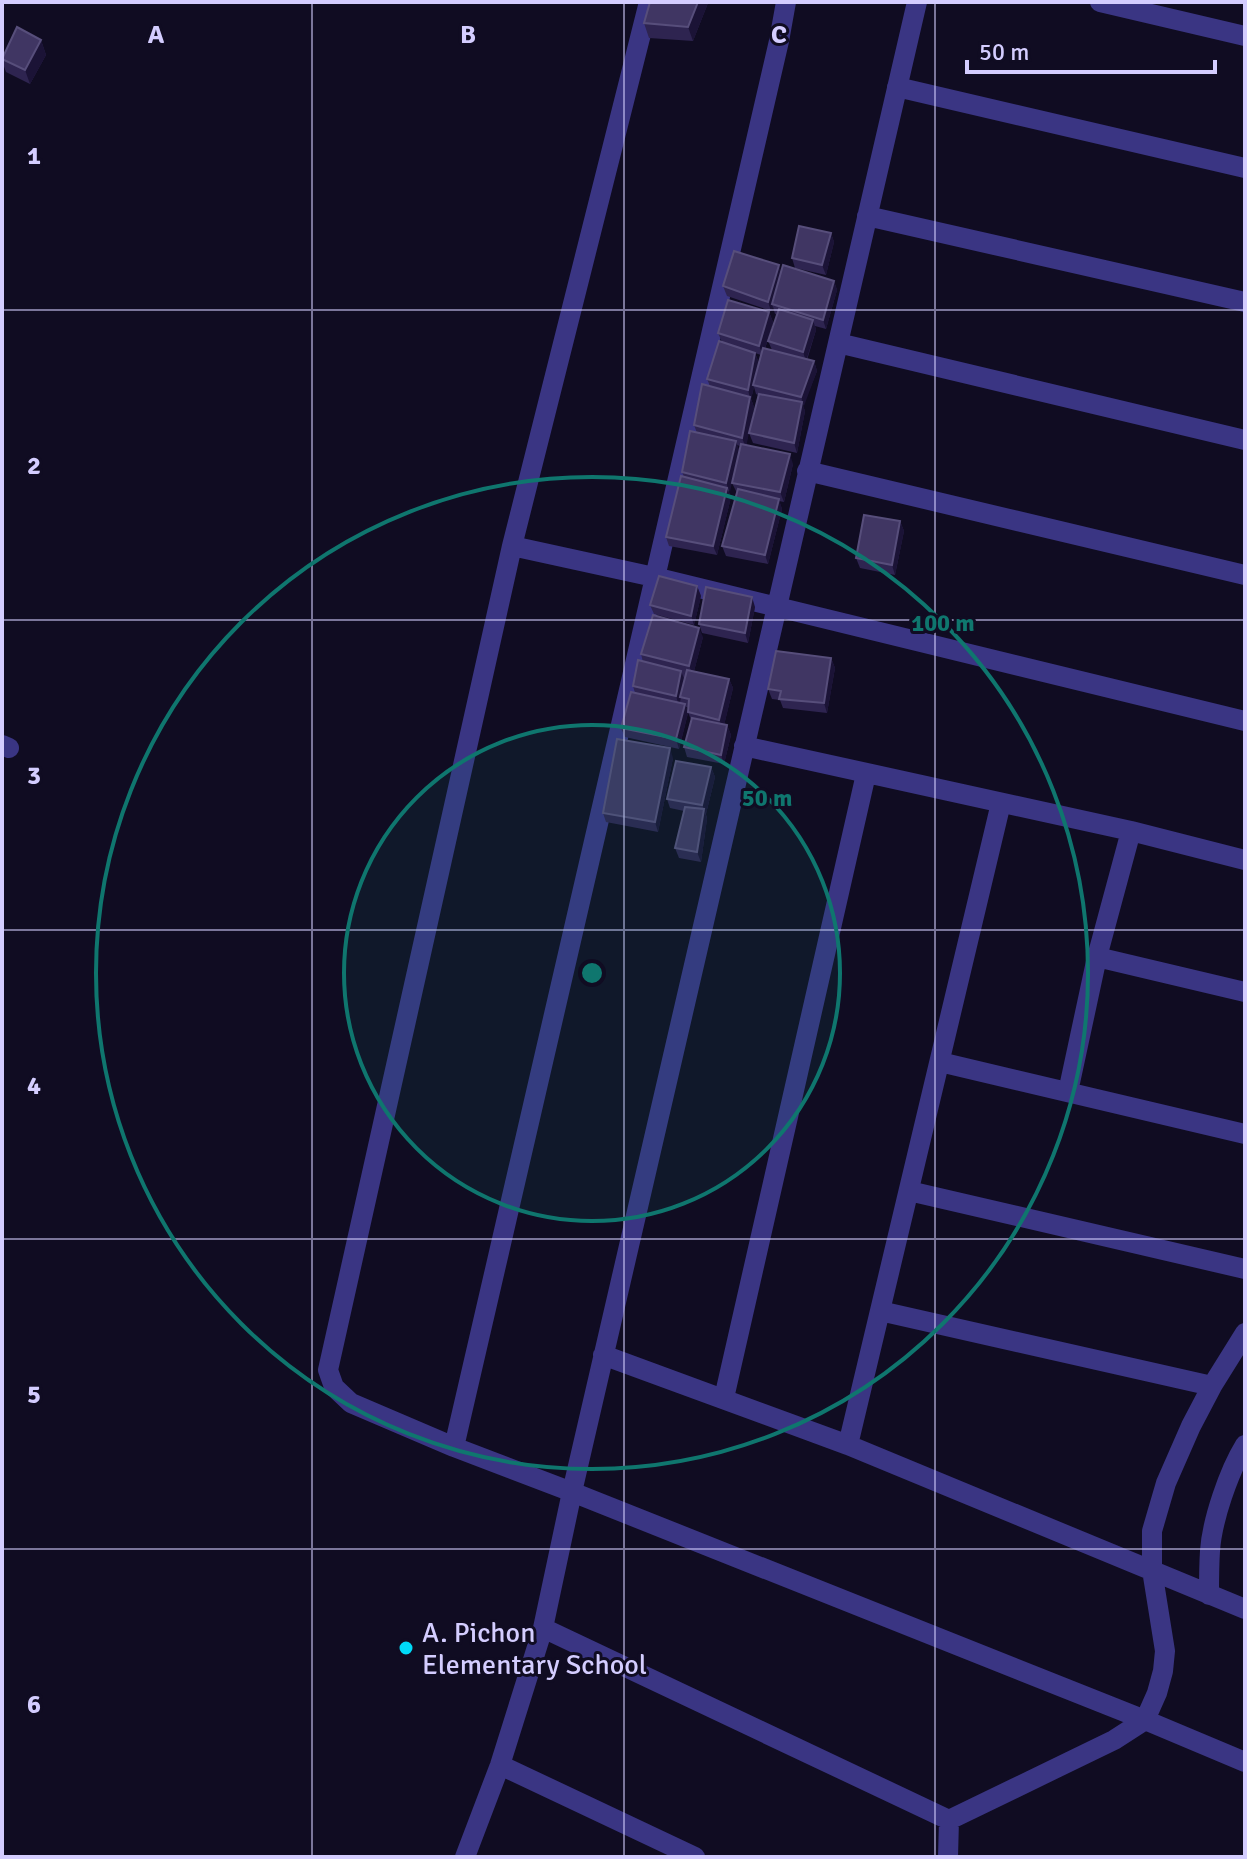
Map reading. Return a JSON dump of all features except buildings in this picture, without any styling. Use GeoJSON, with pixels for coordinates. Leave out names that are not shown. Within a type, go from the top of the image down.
{"type":"FeatureCollection","features":[{"type":"Feature","properties":{"kind":"street"},"geometry":{"type":"LineString","coordinates":[[649,2],[512,546],[328,1370],[334,1387],[351,1403],[454,1447],[1245,1762]]}},
{"type":"Feature","properties":{"kind":"street"},"geometry":{"type":"LineString","coordinates":[[454,1447],[786,2]]}},
{"type":"Feature","properties":{"kind":"street"},"geometry":{"type":"LineString","coordinates":[[465,1857],[500,1765],[543,1628],[603,1355],[917,2]]}},
{"type":"Feature","properties":{"kind":"street"},"geometry":{"type":"LineString","coordinates":[[1100,2],[1245,36]]}},
{"type":"Feature","properties":{"kind":"street"},"geometry":{"type":"LineString","coordinates":[[897,87],[1245,168]]}},
{"type":"Feature","properties":{"kind":"street"},"geometry":{"type":"LineString","coordinates":[[867,216],[1245,302]]}},
{"type":"Feature","properties":{"kind":"street"},"geometry":{"type":"LineString","coordinates":[[838,343],[1245,440]]}},
{"type":"Feature","properties":{"kind":"street"},"geometry":{"type":"LineString","coordinates":[[807,471],[1245,575]]}},
{"type":"Feature","properties":{"kind":"street"},"geometry":{"type":"LineString","coordinates":[[512,546],[654,577],[1245,721]]}},
{"type":"Feature","properties":{"kind":"street"},"geometry":{"type":"LineString","coordinates":[[744,746],[1131,831],[1245,860]]}},
{"type":"Feature","properties":{"kind":"street"},"geometry":{"type":"LineString","coordinates":[[724,1398],[866,774]]}},
{"type":"Feature","properties":{"kind":"street"},"geometry":{"type":"LineString","coordinates":[[848,1445],[1001,803]]}},
{"type":"Feature","properties":{"kind":"street"},"geometry":{"type":"LineString","coordinates":[[1068,1092],[1097,957],[1131,831]]}},
{"type":"Feature","properties":{"kind":"street"},"geometry":{"type":"LineString","coordinates":[[1097,957],[1245,992]]}},
{"type":"Feature","properties":{"kind":"street"},"geometry":{"type":"LineString","coordinates":[[940,1062],[1245,1134]]}},
{"type":"Feature","properties":{"kind":"street"},"geometry":{"type":"LineString","coordinates":[[909,1191],[1245,1269]]}},
{"type":"Feature","properties":{"kind":"street"},"geometry":{"type":"LineString","coordinates":[[880,1311],[1212,1386]]}},
{"type":"Feature","properties":{"kind":"street"},"geometry":{"type":"LineString","coordinates":[[949,1820],[1114,1740],[1145,1720],[1157,1693],[1165,1651],[1152,1570],[1152,1531],[1166,1483],[1191,1426],[1245,1333]]}},
{"type":"Feature","properties":{"kind":"street"},"geometry":{"type":"LineString","coordinates":[[603,1355],[848,1445],[1245,1609]]}},
{"type":"Feature","properties":{"kind":"street"},"geometry":{"type":"LineString","coordinates":[[1209,1595],[1210,1549],[1217,1514],[1245,1445]]}},
{"type":"Feature","properties":{"kind":"street"},"geometry":{"type":"LineString","coordinates":[[543,1628],[949,1820]]}},
{"type":"Feature","properties":{"kind":"street"},"geometry":{"type":"LineString","coordinates":[[500,1765],[695,1857]]}},
{"type":"Feature","properties":{"kind":"street"},"geometry":{"type":"LineString","coordinates":[[948,1857],[949,1820]]}},
{"type":"Feature","properties":{"kind":"place","name":"A. Pichon Elementary School"},"geometry":{"type":"Point","coordinates":[406,1648]}}]}
